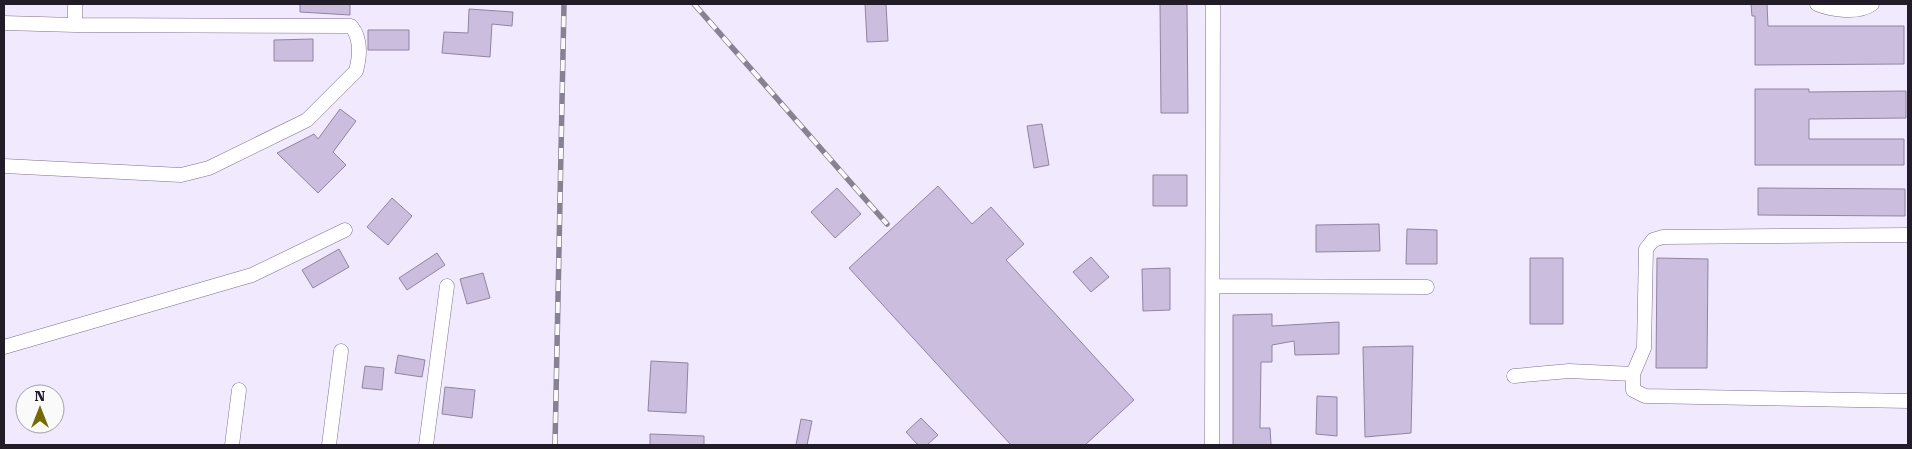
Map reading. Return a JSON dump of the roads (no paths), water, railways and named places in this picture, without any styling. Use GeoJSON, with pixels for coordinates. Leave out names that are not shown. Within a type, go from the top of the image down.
{"type":"FeatureCollection","features":[{"type":"Feature","properties":{"kind":"street"},"geometry":{"type":"LineString","coordinates":[[75,4],[75,25]]}},
{"type":"Feature","properties":{"kind":"street"},"geometry":{"type":"LineString","coordinates":[[1212,445],[1214,286],[1213,4]]}},
{"type":"Feature","properties":{"kind":"street"},"geometry":{"type":"LineString","coordinates":[[1817,4],[1824,7],[1860,9],[1872,4]]}},
{"type":"Feature","properties":{"kind":"street"},"geometry":{"type":"LineString","coordinates":[[4,23],[352,26],[359,39],[359,62],[356,71],[307,120],[209,168],[181,175],[4,166]]}},
{"type":"Feature","properties":{"kind":"street"},"geometry":{"type":"LineString","coordinates":[[4,347],[252,275],[345,230]]}},
{"type":"Feature","properties":{"kind":"street"},"geometry":{"type":"LineString","coordinates":[[1908,235],[1663,237],[1654,240],[1646,249],[1644,348],[1633,374],[1633,390],[1645,396],[1908,401]]}},
{"type":"Feature","properties":{"kind":"street"},"geometry":{"type":"LineString","coordinates":[[426,445],[447,286]]}},
{"type":"Feature","properties":{"kind":"street"},"geometry":{"type":"LineString","coordinates":[[1214,286],[1427,287]]}},
{"type":"Feature","properties":{"kind":"street"},"geometry":{"type":"LineString","coordinates":[[329,445],[341,351]]}},
{"type":"Feature","properties":{"kind":"street"},"geometry":{"type":"LineString","coordinates":[[1514,376],[1569,371],[1633,374]]}},
{"type":"Feature","properties":{"kind":"street"},"geometry":{"type":"LineString","coordinates":[[232,445],[239,390]]}},
{"type":"Feature","properties":{"kind":"railway"},"geometry":{"type":"LineString","coordinates":[[555,445],[564,4]]}},
{"type":"Feature","properties":{"kind":"railway"},"geometry":{"type":"LineString","coordinates":[[694,4],[887,224]]}}]}
